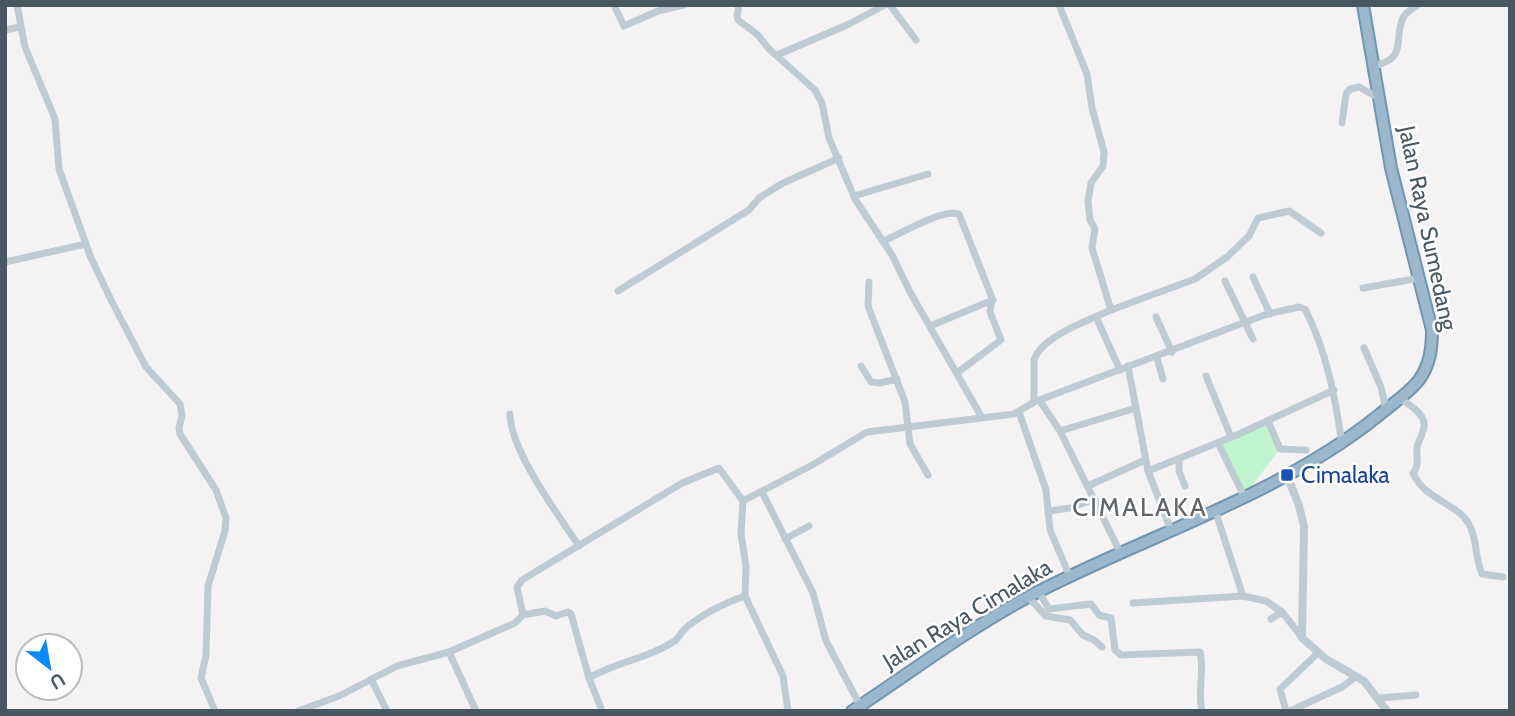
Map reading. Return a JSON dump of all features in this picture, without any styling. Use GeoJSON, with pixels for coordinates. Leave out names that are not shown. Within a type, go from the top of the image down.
{"type":"FeatureCollection","features":[{"type":"Feature","properties":{"kind":"highway","name":"Jalan Raya Sumedang"},"geometry":{"type":"LineString","coordinates":[[1287,475],[1342,444],[1400,398],[1420,378],[1427,366],[1432,347],[1432,330],[1391,168],[1363,5]]}},
{"type":"Feature","properties":{"kind":"highway","name":"Jalan Raya Cimalaka"},"geometry":{"type":"LineString","coordinates":[[859,709],[978,627],[1028,597],[1287,475]]}},
{"type":"Feature","properties":{"kind":"street"},"geometry":{"type":"LineString","coordinates":[[17,5],[25,47],[54,112],[59,141],[59,169],[97,273],[146,366],[180,404],[180,434],[216,490],[226,518],[225,531],[208,586],[206,655],[201,678],[215,711]]}},
{"type":"Feature","properties":{"kind":"street"},"geometry":{"type":"LineString","coordinates":[[614,5],[624,26],[658,11],[684,5]]}},
{"type":"Feature","properties":{"kind":"street"},"geometry":{"type":"LineString","coordinates":[[739,5],[737,19],[802,75],[815,90],[822,103],[829,138],[854,196],[884,241],[981,416]]}},
{"type":"Feature","properties":{"kind":"street"},"geometry":{"type":"LineString","coordinates":[[777,55],[887,5],[916,40]]}},
{"type":"Feature","properties":{"kind":"street"},"geometry":{"type":"LineString","coordinates":[[1059,5],[1087,74],[1092,108],[1104,152],[1103,166],[1091,183],[1088,201],[1090,220],[1095,229],[1092,248],[1111,310]]}},
{"type":"Feature","properties":{"kind":"street"},"geometry":{"type":"LineString","coordinates":[[1374,66],[1389,61],[1395,55],[1403,18],[1418,5]]}},
{"type":"Feature","properties":{"kind":"street"},"geometry":{"type":"LineString","coordinates":[[5,30],[20,27]]}},
{"type":"Feature","properties":{"kind":"street"},"geometry":{"type":"LineString","coordinates":[[1342,123],[1346,94],[1350,89],[1359,87],[1380,98]]}},
{"type":"Feature","properties":{"kind":"street"},"geometry":{"type":"LineString","coordinates":[[618,291],[749,210],[759,198],[781,184],[839,158]]}},
{"type":"Feature","properties":{"kind":"street"},"geometry":{"type":"LineString","coordinates":[[854,196],[928,174]]}},
{"type":"Feature","properties":{"kind":"street"},"geometry":{"type":"LineString","coordinates":[[1120,552],[1060,431],[1037,401],[1034,360],[1036,354],[1062,333],[1111,310],[1195,279],[1227,257],[1249,236],[1258,218],[1291,211],[1321,233]]}},
{"type":"Feature","properties":{"kind":"street"},"geometry":{"type":"LineString","coordinates":[[884,241],[927,221],[958,213],[993,300],[990,312],[1001,341],[957,373]]}},
{"type":"Feature","properties":{"kind":"street"},"geometry":{"type":"LineString","coordinates":[[5,262],[86,244]]}},
{"type":"Feature","properties":{"kind":"street"},"geometry":{"type":"LineString","coordinates":[[1253,277],[1270,314]]}},
{"type":"Feature","properties":{"kind":"street"},"geometry":{"type":"LineString","coordinates":[[1363,288],[1420,278]]}},
{"type":"Feature","properties":{"kind":"street"},"geometry":{"type":"LineString","coordinates":[[1225,281],[1252,339]]}},
{"type":"Feature","properties":{"kind":"street"},"geometry":{"type":"LineString","coordinates":[[869,282],[868,306],[905,402],[914,453],[928,475]]}},
{"type":"Feature","properties":{"kind":"street"},"geometry":{"type":"LineString","coordinates":[[930,326],[993,300]]}},
{"type":"Feature","properties":{"kind":"street"},"geometry":{"type":"LineString","coordinates":[[743,501],[867,432],[1019,412],[1037,401],[1124,368],[1270,314],[1299,307],[1305,309],[1320,344],[1334,390],[1342,444]]}},
{"type":"Feature","properties":{"kind":"street"},"geometry":{"type":"LineString","coordinates":[[1096,317],[1124,368],[1136,408],[1148,471],[1171,530]]}},
{"type":"Feature","properties":{"kind":"street"},"geometry":{"type":"LineString","coordinates":[[1156,317],[1172,352]]}},
{"type":"Feature","properties":{"kind":"street"},"geometry":{"type":"LineString","coordinates":[[1364,348],[1381,387],[1386,409]]}},
{"type":"Feature","properties":{"kind":"street"},"geometry":{"type":"LineString","coordinates":[[1157,358],[1163,379]]}},
{"type":"Feature","properties":{"kind":"street"},"geometry":{"type":"LineString","coordinates":[[861,366],[871,382],[897,379]]}},
{"type":"Feature","properties":{"kind":"street"},"geometry":{"type":"LineString","coordinates":[[1206,376],[1231,437]]}},
{"type":"Feature","properties":{"kind":"street"},"geometry":{"type":"LineString","coordinates":[[1148,471],[1218,443],[1334,390]]}},
{"type":"Feature","properties":{"kind":"street"},"geometry":{"type":"LineString","coordinates":[[1400,398],[1421,415],[1423,420],[1417,468],[1413,473],[1416,479],[1427,491],[1465,519],[1473,535],[1482,574],[1503,578]]}},
{"type":"Feature","properties":{"kind":"street"},"geometry":{"type":"LineString","coordinates":[[1060,431],[1136,408]]}},
{"type":"Feature","properties":{"kind":"street"},"geometry":{"type":"LineString","coordinates":[[1019,412],[1043,480],[1050,530],[1070,577]]}},
{"type":"Feature","properties":{"kind":"street"},"geometry":{"type":"LineString","coordinates":[[510,414],[512,432],[526,461],[579,546]]}},
{"type":"Feature","properties":{"kind":"street"},"geometry":{"type":"LineString","coordinates":[[1268,421],[1280,449],[1306,450]]}},
{"type":"Feature","properties":{"kind":"street"},"geometry":{"type":"LineString","coordinates":[[1218,443],[1244,496]]}},
{"type":"Feature","properties":{"kind":"street"},"geometry":{"type":"LineString","coordinates":[[1179,459],[1179,471],[1185,486]]}},
{"type":"Feature","properties":{"kind":"street"},"geometry":{"type":"LineString","coordinates":[[1088,486],[1145,460]]}},
{"type":"Feature","properties":{"kind":"street"},"geometry":{"type":"LineString","coordinates":[[523,615],[518,584],[670,490],[717,468],[722,470],[743,501],[741,534],[746,566],[745,596],[783,676],[788,711]]}},
{"type":"Feature","properties":{"kind":"street"},"geometry":{"type":"LineString","coordinates":[[1287,475],[1304,526],[1303,641],[1357,676],[1379,698],[1387,711]]}},
{"type":"Feature","properties":{"kind":"street"},"geometry":{"type":"LineString","coordinates":[[762,492],[813,593],[826,641],[859,709]]}},
{"type":"Feature","properties":{"kind":"street"},"geometry":{"type":"LineString","coordinates":[[1049,511],[1069,508],[1095,499]]}},
{"type":"Feature","properties":{"kind":"street"},"geometry":{"type":"LineString","coordinates":[[1214,510],[1243,594]]}},
{"type":"Feature","properties":{"kind":"street"},"geometry":{"type":"LineString","coordinates":[[785,539],[810,526]]}},
{"type":"Feature","properties":{"kind":"street"},"geometry":{"type":"LineString","coordinates":[[1039,592],[1049,609],[1091,604],[1099,615],[1111,618],[1115,650],[1121,655],[1200,652],[1202,711]]}},
{"type":"Feature","properties":{"kind":"street"},"geometry":{"type":"LineString","coordinates":[[1133,603],[1243,594],[1266,601],[1282,612],[1301,632]]}},
{"type":"Feature","properties":{"kind":"street"},"geometry":{"type":"LineString","coordinates":[[589,678],[606,668],[675,640],[686,628],[716,608],[745,596]]}},
{"type":"Feature","properties":{"kind":"street"},"geometry":{"type":"LineString","coordinates":[[1028,597],[1046,616],[1074,623],[1083,635],[1102,647]]}},
{"type":"Feature","properties":{"kind":"street"},"geometry":{"type":"LineString","coordinates":[[298,711],[323,707],[397,666],[449,652],[515,623],[523,615],[545,611],[556,616],[570,613],[576,625],[589,678],[601,708]]}},
{"type":"Feature","properties":{"kind":"street"},"geometry":{"type":"LineString","coordinates":[[1271,619],[1282,612]]}},
{"type":"Feature","properties":{"kind":"street"},"geometry":{"type":"LineString","coordinates":[[449,652],[476,711]]}},
{"type":"Feature","properties":{"kind":"street"},"geometry":{"type":"LineString","coordinates":[[1318,653],[1280,689],[1293,710],[1342,687],[1357,676]]}},
{"type":"Feature","properties":{"kind":"street"},"geometry":{"type":"LineString","coordinates":[[371,679],[387,711]]}},
{"type":"Feature","properties":{"kind":"street"},"geometry":{"type":"LineString","coordinates":[[1379,698],[1416,695]]}},
{"type":"Feature","properties":{"kind":"green space"},"geometry":{"type":"Polygon","coordinates":[[[1268,421],[1280,449],[1244,496],[1218,443],[1268,421]]]}},
{"type":"Feature","properties":{"kind":"place","name":"Cimalaka"},"geometry":{"type":"Point","coordinates":[1287,475]}},
{"type":"Feature","properties":{"kind":"district","name":"CIMALAKA"},"geometry":{"type":"Point","coordinates":[1140,507]}}]}
